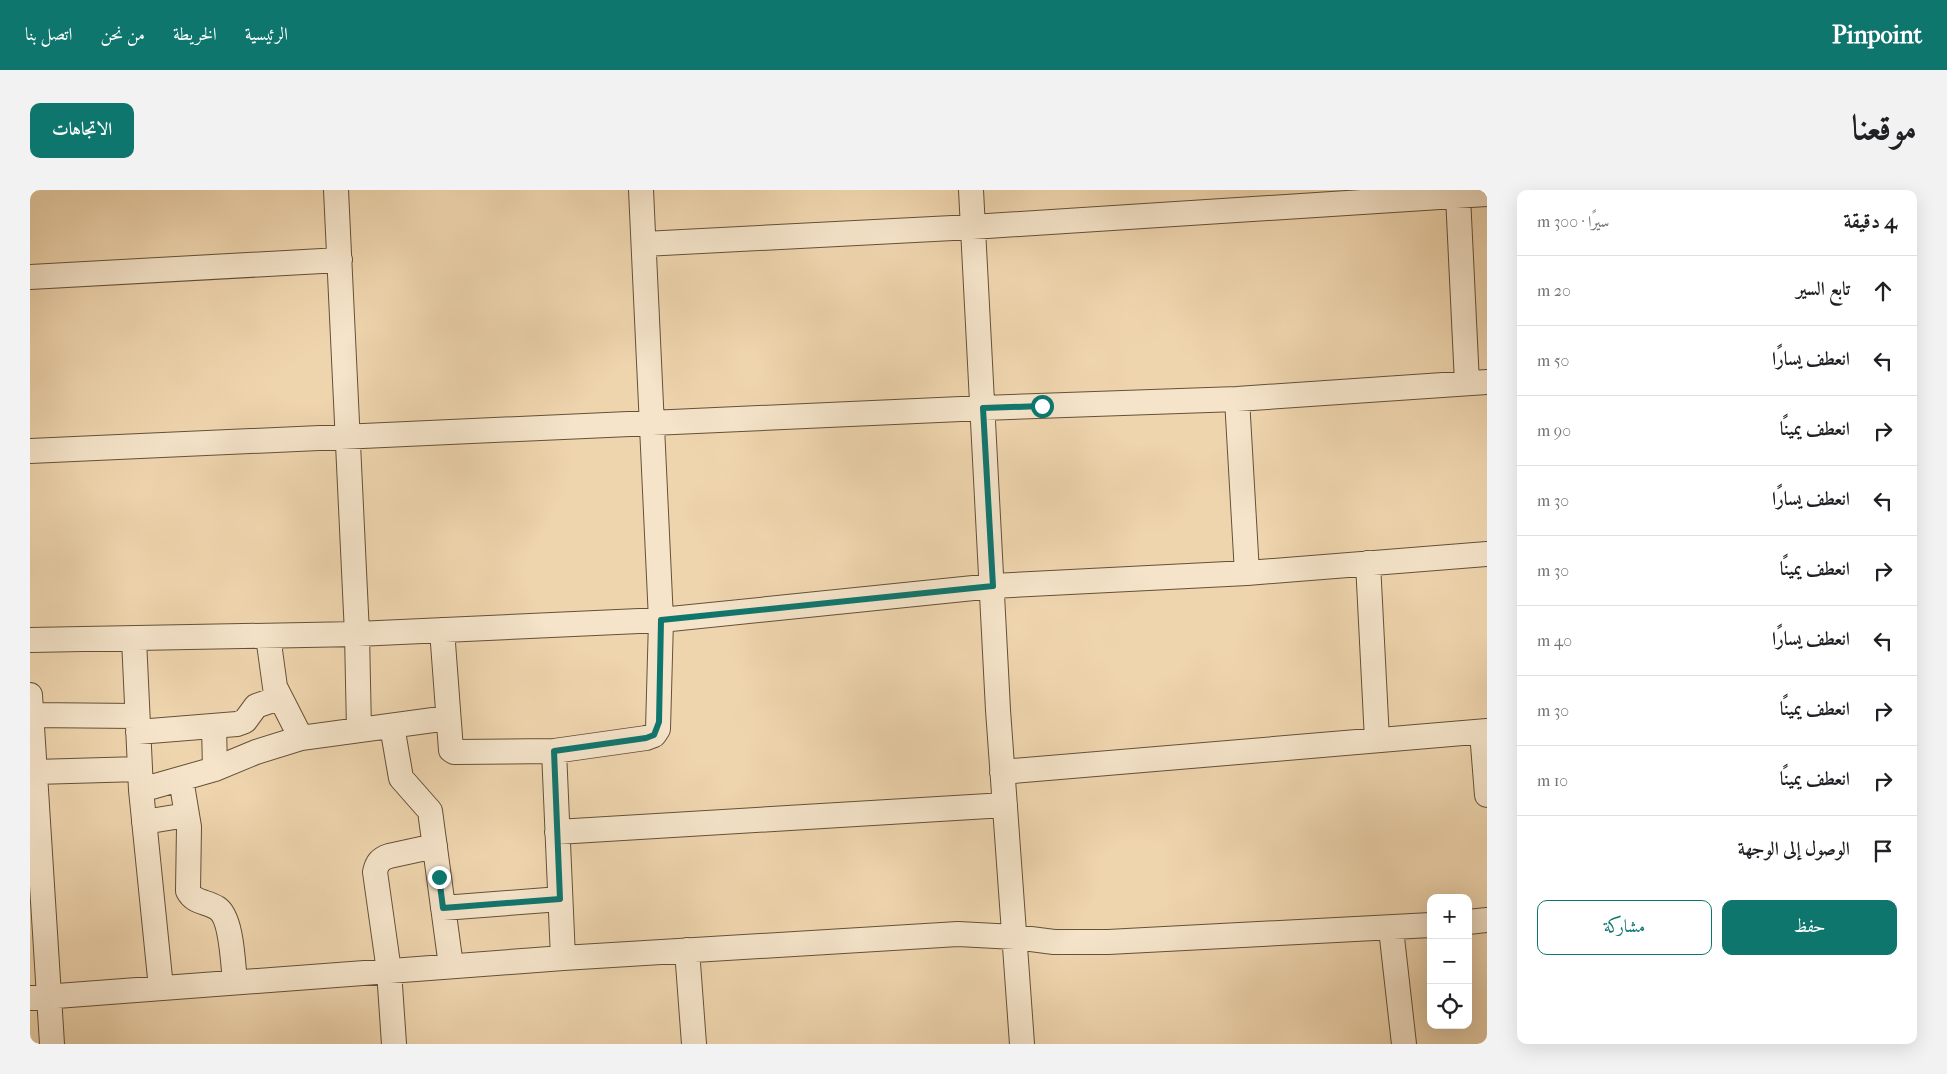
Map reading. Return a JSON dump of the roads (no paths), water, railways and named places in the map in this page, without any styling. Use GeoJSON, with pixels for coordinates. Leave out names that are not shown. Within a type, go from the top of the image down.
{"type":"FeatureCollection","features":[{"type":"Feature","properties":{"kind":"street"},"geometry":{"type":"LineString","coordinates":[[336,190],[349,438],[359,730]]}},
{"type":"Feature","properties":{"kind":"street"},"geometry":{"type":"LineString","coordinates":[[442,630],[451,750],[454,752],[554,751],[646,738],[654,735],[659,722],[661,620],[650,424],[641,190]]}},
{"type":"Feature","properties":{"kind":"street"},"geometry":{"type":"LineString","coordinates":[[970,190],[1002,772],[1022,1044]]}},
{"type":"Feature","properties":{"kind":"street"},"geometry":{"type":"LineString","coordinates":[[644,244],[972,227],[1351,196],[1458,196],[1487,194]]}},
{"type":"Feature","properties":{"kind":"street"},"geometry":{"type":"LineString","coordinates":[[30,452],[983,408],[1237,399],[1477,383],[1458,196]]}},
{"type":"Feature","properties":{"kind":"street"},"geometry":{"type":"LineString","coordinates":[[30,277],[340,260]]}},
{"type":"Feature","properties":{"kind":"street"},"geometry":{"type":"LineString","coordinates":[[1237,399],[1247,572]]}},
{"type":"Feature","properties":{"kind":"street"},"geometry":{"type":"LineString","coordinates":[[30,640],[357,634],[661,620],[993,586],[1247,572],[1487,554]]}},
{"type":"Feature","properties":{"kind":"street"},"geometry":{"type":"LineString","coordinates":[[1368,563],[1377,740]]}},
{"type":"Feature","properties":{"kind":"street"},"geometry":{"type":"LineString","coordinates":[[268,636],[272,671],[279,698],[301,738]]}},
{"type":"Feature","properties":{"kind":"street"},"geometry":{"type":"LineString","coordinates":[[134,639],[140,780],[161,988]]}},
{"type":"Feature","properties":{"kind":"street"},"geometry":{"type":"LineString","coordinates":[[52,1044],[40,997],[34,821],[35,772],[31,705],[138,724],[214,726],[245,721],[256,706],[279,698]]}},
{"type":"Feature","properties":{"kind":"street"},"geometry":{"type":"LineString","coordinates":[[35,772],[140,780],[181,779],[215,770],[256,752],[301,738],[448,718]]}},
{"type":"Feature","properties":{"kind":"street"},"geometry":{"type":"LineString","coordinates":[[214,726],[215,770]]}},
{"type":"Feature","properties":{"kind":"street"},"geometry":{"type":"LineString","coordinates":[[392,726],[401,778],[430,811],[451,966]]}},
{"type":"Feature","properties":{"kind":"street"},"geometry":{"type":"LineString","coordinates":[[1002,772],[1484,732],[1487,795]]}},
{"type":"Feature","properties":{"kind":"street"},"geometry":{"type":"LineString","coordinates":[[554,751],[563,958]]}},
{"type":"Feature","properties":{"kind":"street"},"geometry":{"type":"LineString","coordinates":[[181,779],[187,814],[189,848],[188,891],[191,897],[198,901],[218,908],[225,918],[235,982]]}},
{"type":"Feature","properties":{"kind":"street"},"geometry":{"type":"LineString","coordinates":[[558,832],[1005,804]]}},
{"type":"Feature","properties":{"kind":"street"},"geometry":{"type":"LineString","coordinates":[[144,822],[187,814]]}},
{"type":"Feature","properties":{"kind":"street"},"geometry":{"type":"LineString","coordinates":[[394,1044],[389,971],[375,872],[376,865],[382,859],[389,856],[435,846]]}},
{"type":"Feature","properties":{"kind":"street"},"geometry":{"type":"LineString","coordinates":[[443,908],[560,899]]}},
{"type":"Feature","properties":{"kind":"street"},"geometry":{"type":"LineString","coordinates":[[1472,922],[1487,920]]}},
{"type":"Feature","properties":{"kind":"street"},"geometry":{"type":"LineString","coordinates":[[40,997],[563,958],[958,934],[1015,937],[1054,942],[1108,942],[1391,929],[1427,925]]}},
{"type":"Feature","properties":{"kind":"street"},"geometry":{"type":"LineString","coordinates":[[1391,929],[1404,1044]]}},
{"type":"Feature","properties":{"kind":"street"},"geometry":{"type":"LineString","coordinates":[[687,950],[694,1044]]}}]}
